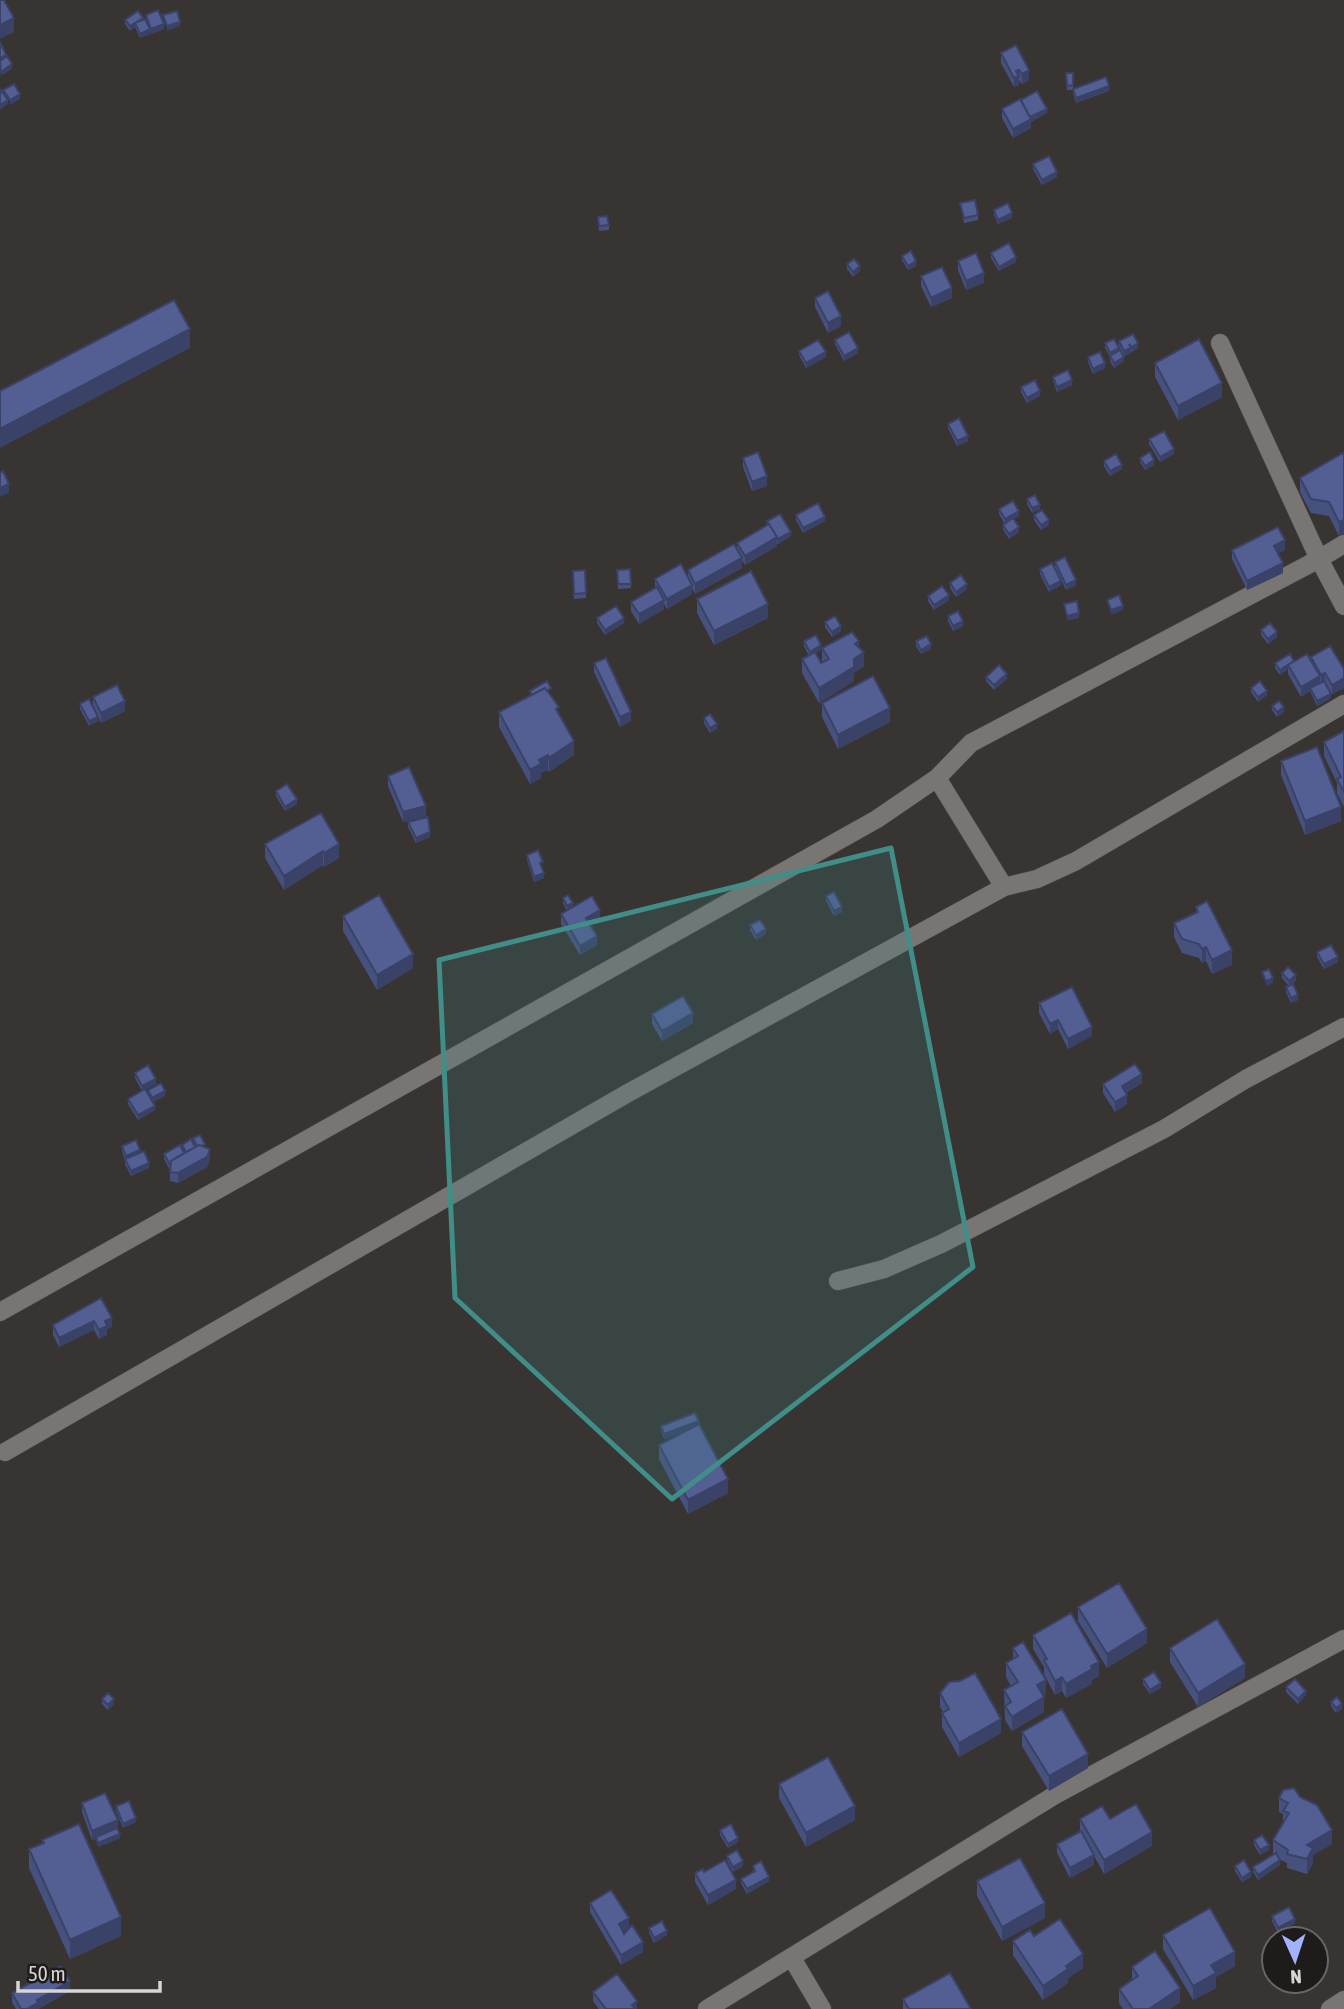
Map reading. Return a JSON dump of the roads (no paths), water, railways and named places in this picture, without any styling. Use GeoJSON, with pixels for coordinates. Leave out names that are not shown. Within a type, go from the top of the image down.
{"type":"FeatureCollection","features":[{"type":"Feature","properties":{"kind":"street"},"geometry":{"type":"LineString","coordinates":[[1220,343],[1319,559],[1344,606]]}},
{"type":"Feature","properties":{"kind":"street"},"geometry":{"type":"LineString","coordinates":[[0,1312],[877,819],[937,778],[971,743],[1344,544]]}},
{"type":"Feature","properties":{"kind":"street"},"geometry":{"type":"LineString","coordinates":[[5,1452],[616,1100],[1004,887],[1037,879],[1076,861],[1344,704]]}},
{"type":"Feature","properties":{"kind":"street"},"geometry":{"type":"LineString","coordinates":[[937,778],[1004,887]]}},
{"type":"Feature","properties":{"kind":"street"},"geometry":{"type":"LineString","coordinates":[[838,1281],[884,1269],[942,1244],[1164,1129],[1246,1079],[1344,1027]]}},
{"type":"Feature","properties":{"kind":"street"},"geometry":{"type":"LineString","coordinates":[[707,2009],[1055,1795],[1344,1639]]}},
{"type":"Feature","properties":{"kind":"street"},"geometry":{"type":"LineString","coordinates":[[792,1958],[822,2009]]}},
{"type":"Feature","properties":{"kind":"street"},"geometry":{"type":"LineString","coordinates":[[1330,2009],[1344,2000]]}}]}
